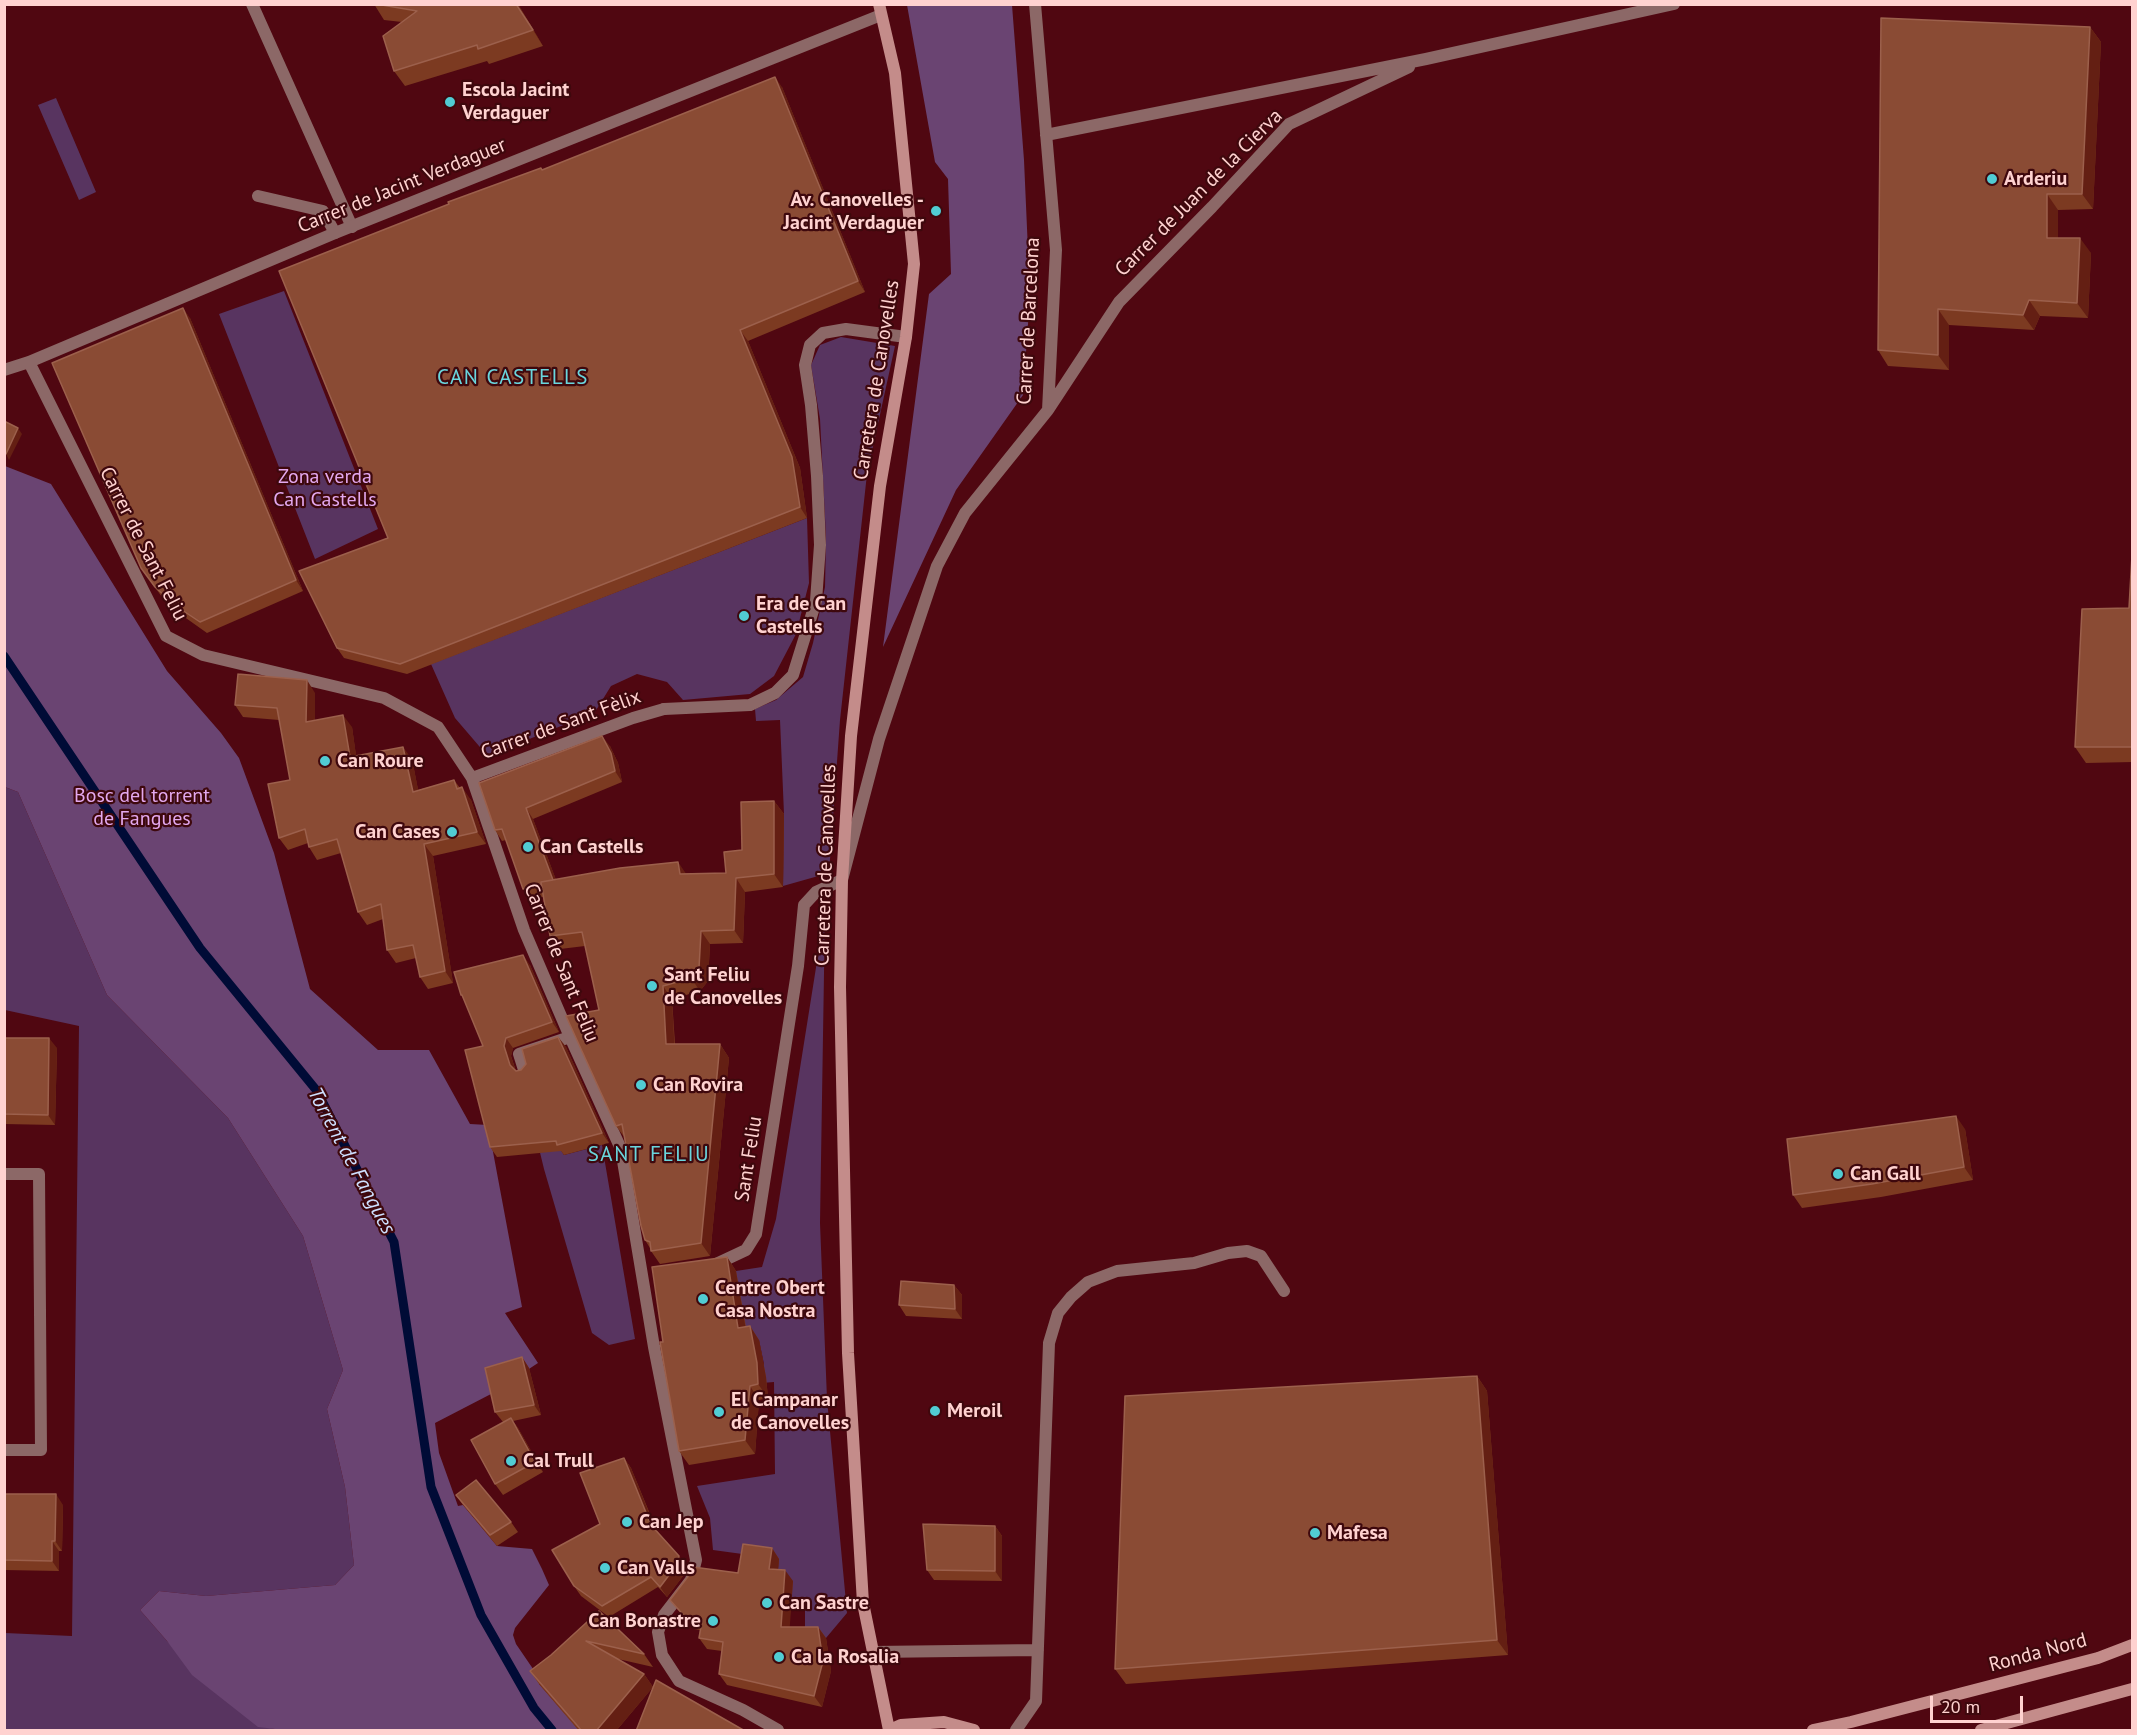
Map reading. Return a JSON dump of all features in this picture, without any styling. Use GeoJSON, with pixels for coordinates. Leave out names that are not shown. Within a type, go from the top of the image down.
{"type":"FeatureCollection","features":[{"type":"Feature","properties":{"kind":"street"},"geometry":{"type":"LineString","coordinates":[[252,4],[352,227]]}},
{"type":"Feature","properties":{"kind":"street","name":"Carrer de Barcelona"},"geometry":{"type":"LineString","coordinates":[[842,880],[879,739],[937,566],[965,513],[1048,410],[1056,250],[1035,4]]}},
{"type":"Feature","properties":{"kind":"street","name":"Carrer de Juan de la Cierva"},"geometry":{"type":"LineString","coordinates":[[1046,135],[1426,59],[1674,4]]}},
{"type":"Feature","properties":{"kind":"street","name":"Carrer de Jacint Verdaguer"},"geometry":{"type":"LineString","coordinates":[[4,370],[29,362],[335,233],[880,10]]}},
{"type":"Feature","properties":{"kind":"street","name":"Carretera de Canovelles"},"geometry":{"type":"LineString","coordinates":[[880,10],[895,73],[914,264],[906,337],[880,486],[851,736],[842,880],[840,987],[848,1353],[863,1604],[890,1731]]}},
{"type":"Feature","properties":{"kind":"street","name":"Carrer de Juan de la Cierva"},"geometry":{"type":"LineString","coordinates":[[1048,410],[1119,302],[1289,124],[1426,59]]}},
{"type":"Feature","properties":{"kind":"street"},"geometry":{"type":"LineString","coordinates":[[258,196],[323,211],[335,233]]}},
{"type":"Feature","properties":{"kind":"street","name":"Carrer de Sant Fèlix"},"geometry":{"type":"LineString","coordinates":[[472,778],[633,718],[664,709],[750,705],[775,693],[793,675],[816,602],[820,546],[817,476],[805,365],[810,345],[823,333],[846,329],[906,337]]}},
{"type":"Feature","properties":{"kind":"street","name":"Carrer de Sant Feliu"},"geometry":{"type":"LineString","coordinates":[[29,362],[166,636],[203,655],[384,698],[438,727],[472,778],[524,930],[621,1149],[648,1275],[654,1347],[696,1560],[691,1580],[664,1615],[658,1632],[662,1655],[679,1681],[743,1710],[778,1731]]}},
{"type":"Feature","properties":{"kind":"street","name":"Sant Feliu"},"geometry":{"type":"LineString","coordinates":[[705,1266],[725,1261],[746,1250],[756,1234],[796,977],[804,905],[816,892],[842,880]]}},
{"type":"Feature","properties":{"kind":"street"},"geometry":{"type":"LineString","coordinates":[[525,1073],[519,1054],[570,1037]]}},
{"type":"Feature","properties":{"kind":"street"},"geometry":{"type":"LineString","coordinates":[[4,1174],[39,1174],[41,1450],[4,1450]]}},
{"type":"Feature","properties":{"kind":"street"},"geometry":{"type":"LineString","coordinates":[[1016,1731],[1036,1701],[1049,1343],[1058,1313],[1088,1282],[1117,1271],[1194,1263],[1247,1251],[1261,1256],[1284,1291]]}},
{"type":"Feature","properties":{"kind":"street","name":"Ronda Nord"},"geometry":{"type":"LineString","coordinates":[[1813,1731],[2098,1658],[2133,1645]]}},
{"type":"Feature","properties":{"kind":"street"},"geometry":{"type":"LineString","coordinates":[[873,1652],[1038,1650]]}},
{"type":"Feature","properties":{"kind":"street"},"geometry":{"type":"LineString","coordinates":[[1981,1731],[2133,1689]]}},
{"type":"Feature","properties":{"kind":"street"},"geometry":{"type":"LineString","coordinates":[[890,1731],[902,1725],[944,1722],[974,1731]]}},
{"type":"Feature","properties":{"kind":"green space"},"geometry":{"type":"Polygon","coordinates":[[[907,5],[1012,5],[1024,160],[1030,296],[1023,395],[956,490],[883,647],[929,294],[951,274],[948,179],[935,162],[907,5]]]}},
{"type":"Feature","properties":{"kind":"green space"},"geometry":{"type":"Polygon","coordinates":[[[56,98],[96,192],[79,200],[38,105],[56,98]]]}},
{"type":"Feature","properties":{"kind":"green space","name":"Zona verda Can Castells"},"geometry":{"type":"Polygon","coordinates":[[[284,291],[378,529],[315,559],[219,314],[284,291]]]}},
{"type":"Feature","properties":{"kind":"green space"},"geometry":{"type":"Polygon","coordinates":[[[841,337],[895,346],[867,474],[840,720],[829,873],[783,886],[784,814],[780,720],[756,721],[755,709],[776,700],[803,677],[813,643],[825,587],[826,537],[820,419],[811,365],[820,345],[841,337]]]}},
{"type":"Feature","properties":{"kind":"green space","name":"Bosc del torrent de Fangues"},"geometry":{"type":"Polygon","coordinates":[[[5,466],[51,484],[167,671],[221,733],[239,758],[274,853],[310,989],[378,1050],[429,1050],[470,1124],[488,1125],[522,1307],[505,1313],[538,1363],[491,1394],[435,1423],[439,1453],[458,1506],[463,1505],[497,1546],[532,1549],[549,1585],[515,1628],[513,1635],[516,1644],[542,1682],[539,1684],[579,1730],[283,1730],[258,1727],[192,1675],[140,1610],[159,1591],[206,1596],[335,1585],[354,1565],[345,1487],[327,1409],[343,1370],[303,1236],[228,1118],[107,995],[18,792],[5,787],[5,466]]]}},
{"type":"Feature","properties":{"kind":"green space"},"geometry":{"type":"Polygon","coordinates":[[[807,518],[809,583],[796,634],[774,676],[750,694],[683,700],[667,682],[637,674],[611,686],[595,712],[493,754],[485,753],[455,718],[431,664],[807,518]]]}},
{"type":"Feature","properties":{"kind":"green space"},"geometry":{"type":"Polygon","coordinates":[[[5,787],[18,792],[107,995],[228,1118],[303,1236],[343,1370],[327,1409],[345,1487],[354,1565],[335,1585],[206,1596],[159,1591],[140,1610],[167,1641],[258,1726],[283,1730],[5,1730],[5,1633],[72,1636],[79,1026],[5,1010],[5,787]]]}},
{"type":"Feature","properties":{"kind":"green space"},"geometry":{"type":"Polygon","coordinates":[[[825,911],[820,1223],[827,1399],[847,1613],[826,1638],[805,1638],[805,1597],[791,1597],[777,1580],[779,1559],[713,1550],[710,1518],[697,1486],[775,1474],[774,1382],[762,1383],[764,1364],[759,1340],[686,1353],[736,1271],[762,1267],[776,1219],[825,911]]]}},
{"type":"Feature","properties":{"kind":"green space"},"geometry":{"type":"Polygon","coordinates":[[[539,1116],[564,1155],[602,1145],[635,1339],[609,1345],[592,1333],[544,1169],[534,1128],[539,1116]]]}},
{"type":"Feature","properties":{"kind":"building"},"geometry":{"type":"Polygon","coordinates":[[[376,4],[516,4],[533,30],[478,49],[477,45],[394,71],[383,36],[417,11],[376,4]]]}},
{"type":"Feature","properties":{"kind":"building","name":"Arderiu"},"geometry":{"type":"Polygon","coordinates":[[[1881,18],[2090,27],[2082,194],[2047,194],[2047,238],[2080,238],[2077,303],[2029,300],[2023,315],[1938,309],[1938,355],[1878,350],[1881,18]]]}},
{"type":"Feature","properties":{"kind":"building"},"geometry":{"type":"Polygon","coordinates":[[[775,77],[858,281],[740,330],[792,457],[800,507],[400,664],[337,648],[299,571],[388,538],[279,271],[449,204],[448,202],[541,168],[542,170],[775,77]]]}},
{"type":"Feature","properties":{"kind":"building"},"geometry":{"type":"Polygon","coordinates":[[[183,308],[296,580],[200,622],[176,606],[155,587],[141,568],[52,363],[183,308]]]}},
{"type":"Feature","properties":{"kind":"building"},"geometry":{"type":"Polygon","coordinates":[[[4,421],[18,428],[6,454],[4,454],[4,421]]]}},
{"type":"Feature","properties":{"kind":"building"},"geometry":{"type":"Polygon","coordinates":[[[2133,537],[2133,747],[2075,747],[2082,609],[2129,608],[2133,537]]]}},
{"type":"Feature","properties":{"kind":"building"},"geometry":{"type":"Polygon","coordinates":[[[238,674],[307,680],[306,722],[343,715],[350,757],[403,747],[413,792],[454,780],[457,789],[462,787],[477,832],[424,844],[445,971],[420,977],[413,945],[387,950],[381,904],[358,912],[337,839],[309,847],[305,829],[279,838],[268,784],[290,780],[277,708],[235,705],[238,674]]]}},
{"type":"Feature","properties":{"kind":"building"},"geometry":{"type":"Polygon","coordinates":[[[602,736],[611,753],[615,771],[526,808],[553,880],[523,889],[502,829],[495,830],[479,783],[602,736]]]}},
{"type":"Feature","properties":{"kind":"building"},"geometry":{"type":"Polygon","coordinates":[[[774,801],[774,874],[736,878],[734,930],[701,931],[699,968],[691,978],[663,986],[666,1044],[720,1044],[701,1243],[651,1251],[650,1242],[645,1240],[641,1226],[622,1124],[616,1126],[566,1016],[599,1010],[582,932],[550,936],[541,882],[620,868],[678,862],[680,874],[726,873],[724,852],[742,850],[741,802],[774,801]]]}},
{"type":"Feature","properties":{"kind":"building"},"geometry":{"type":"Polygon","coordinates":[[[523,955],[552,1022],[506,1038],[504,1046],[510,1065],[516,1071],[521,1070],[526,1064],[522,1049],[558,1037],[602,1133],[557,1145],[556,1141],[490,1147],[465,1050],[483,1046],[461,995],[454,972],[523,955]]]}},
{"type":"Feature","properties":{"kind":"building"},"geometry":{"type":"Polygon","coordinates":[[[4,1038],[49,1038],[48,1115],[4,1114],[4,1038]]]}},
{"type":"Feature","properties":{"kind":"building"},"geometry":{"type":"Polygon","coordinates":[[[1956,1116],[1964,1167],[1872,1184],[1793,1195],[1787,1139],[1956,1116]]]}},
{"type":"Feature","properties":{"kind":"building"},"geometry":{"type":"Polygon","coordinates":[[[727,1257],[738,1328],[750,1326],[757,1363],[758,1384],[750,1386],[745,1440],[679,1451],[660,1342],[663,1342],[652,1267],[727,1257]]]}},
{"type":"Feature","properties":{"kind":"building"},"geometry":{"type":"Polygon","coordinates":[[[901,1281],[954,1285],[955,1309],[899,1305],[901,1281]]]}},
{"type":"Feature","properties":{"kind":"building"},"geometry":{"type":"Polygon","coordinates":[[[522,1357],[534,1405],[495,1412],[485,1368],[522,1357]]]}},
{"type":"Feature","properties":{"kind":"building","name":"Mafesa"},"geometry":{"type":"Polygon","coordinates":[[[1477,1376],[1497,1640],[1115,1669],[1125,1396],[1477,1376]]]}},
{"type":"Feature","properties":{"kind":"building","name":"Cal Trull"},"geometry":{"type":"Polygon","coordinates":[[[511,1418],[535,1462],[495,1484],[471,1440],[511,1418]]]}},
{"type":"Feature","properties":{"kind":"building"},"geometry":{"type":"Polygon","coordinates":[[[624,1458],[651,1525],[679,1556],[676,1566],[660,1587],[651,1577],[602,1606],[574,1586],[552,1550],[600,1524],[580,1473],[624,1458]]]}},
{"type":"Feature","properties":{"kind":"building"},"geometry":{"type":"Polygon","coordinates":[[[476,1480],[511,1522],[490,1535],[456,1495],[476,1480]]]}},
{"type":"Feature","properties":{"kind":"building"},"geometry":{"type":"Polygon","coordinates":[[[4,1494],[56,1494],[55,1541],[52,1541],[52,1561],[4,1560],[4,1494]]]}},
{"type":"Feature","properties":{"kind":"building"},"geometry":{"type":"Polygon","coordinates":[[[923,1524],[995,1526],[995,1571],[927,1570],[923,1524]]]}},
{"type":"Feature","properties":{"kind":"building"},"geometry":{"type":"Polygon","coordinates":[[[743,1544],[772,1548],[769,1569],[785,1570],[781,1627],[818,1627],[823,1661],[814,1696],[719,1674],[723,1642],[699,1638],[702,1621],[686,1618],[670,1600],[693,1567],[738,1573],[743,1544]]]}},
{"type":"Feature","properties":{"kind":"building"},"geometry":{"type":"Polygon","coordinates":[[[599,1611],[644,1654],[586,1641],[644,1674],[596,1731],[582,1731],[530,1671],[599,1611]]]}},
{"type":"Feature","properties":{"kind":"building"},"geometry":{"type":"Polygon","coordinates":[[[656,1680],[745,1731],[636,1731],[656,1680]]]}},
{"type":"Feature","properties":{"kind":"waterway","name":"Torrent de Fangues"},"geometry":{"type":"LineString","coordinates":[[4,656],[200,948],[317,1091],[394,1242],[431,1487],[481,1615],[534,1708],[552,1730]]}},
{"type":"Feature","properties":{"kind":"place","name":"Escola Jacint Verdaguer"},"geometry":{"type":"Point","coordinates":[450,102]}},
{"type":"Feature","properties":{"kind":"place","name":"Arderiu"},"geometry":{"type":"Point","coordinates":[1992,179]}},
{"type":"Feature","properties":{"kind":"place","name":"Av. Canovelles - Jacint Verdaguer"},"geometry":{"type":"Point","coordinates":[936,211]}},
{"type":"Feature","properties":{"kind":"place","name":"Era de Can Castells"},"geometry":{"type":"Point","coordinates":[744,616]}},
{"type":"Feature","properties":{"kind":"place","name":"Can Roure"},"geometry":{"type":"Point","coordinates":[325,761]}},
{"type":"Feature","properties":{"kind":"place","name":"Can Cases"},"geometry":{"type":"Point","coordinates":[452,832]}},
{"type":"Feature","properties":{"kind":"place","name":"Can Castells"},"geometry":{"type":"Point","coordinates":[528,847]}},
{"type":"Feature","properties":{"kind":"place","name":"Sant Feliu de Canovelles"},"geometry":{"type":"Point","coordinates":[652,986]}},
{"type":"Feature","properties":{"kind":"place","name":"Can Rovira"},"geometry":{"type":"Point","coordinates":[641,1085]}},
{"type":"Feature","properties":{"kind":"place","name":"Can Gall"},"geometry":{"type":"Point","coordinates":[1838,1174]}},
{"type":"Feature","properties":{"kind":"place","name":"Centre Obert Casa Nostra"},"geometry":{"type":"Point","coordinates":[703,1299]}},
{"type":"Feature","properties":{"kind":"place","name":"Meroil"},"geometry":{"type":"Point","coordinates":[935,1411]}},
{"type":"Feature","properties":{"kind":"place","name":"El Campanar de Canovelles"},"geometry":{"type":"Point","coordinates":[719,1412]}},
{"type":"Feature","properties":{"kind":"place","name":"Cal Trull"},"geometry":{"type":"Point","coordinates":[511,1461]}},
{"type":"Feature","properties":{"kind":"place","name":"Can Jep"},"geometry":{"type":"Point","coordinates":[627,1522]}},
{"type":"Feature","properties":{"kind":"place","name":"Mafesa"},"geometry":{"type":"Point","coordinates":[1315,1533]}},
{"type":"Feature","properties":{"kind":"place","name":"Can Valls"},"geometry":{"type":"Point","coordinates":[605,1568]}},
{"type":"Feature","properties":{"kind":"place","name":"Can Sastre"},"geometry":{"type":"Point","coordinates":[767,1603]}},
{"type":"Feature","properties":{"kind":"place","name":"Can Bonastre"},"geometry":{"type":"Point","coordinates":[713,1621]}},
{"type":"Feature","properties":{"kind":"place","name":"Ca la Rosalia"},"geometry":{"type":"Point","coordinates":[779,1657]}},
{"type":"Feature","properties":{"kind":"district","name":"CAN CASTELLS"},"geometry":{"type":"Point","coordinates":[513,378]}},
{"type":"Feature","properties":{"kind":"district","name":"SANT FELIU"},"geometry":{"type":"Point","coordinates":[649,1155]}}]}
